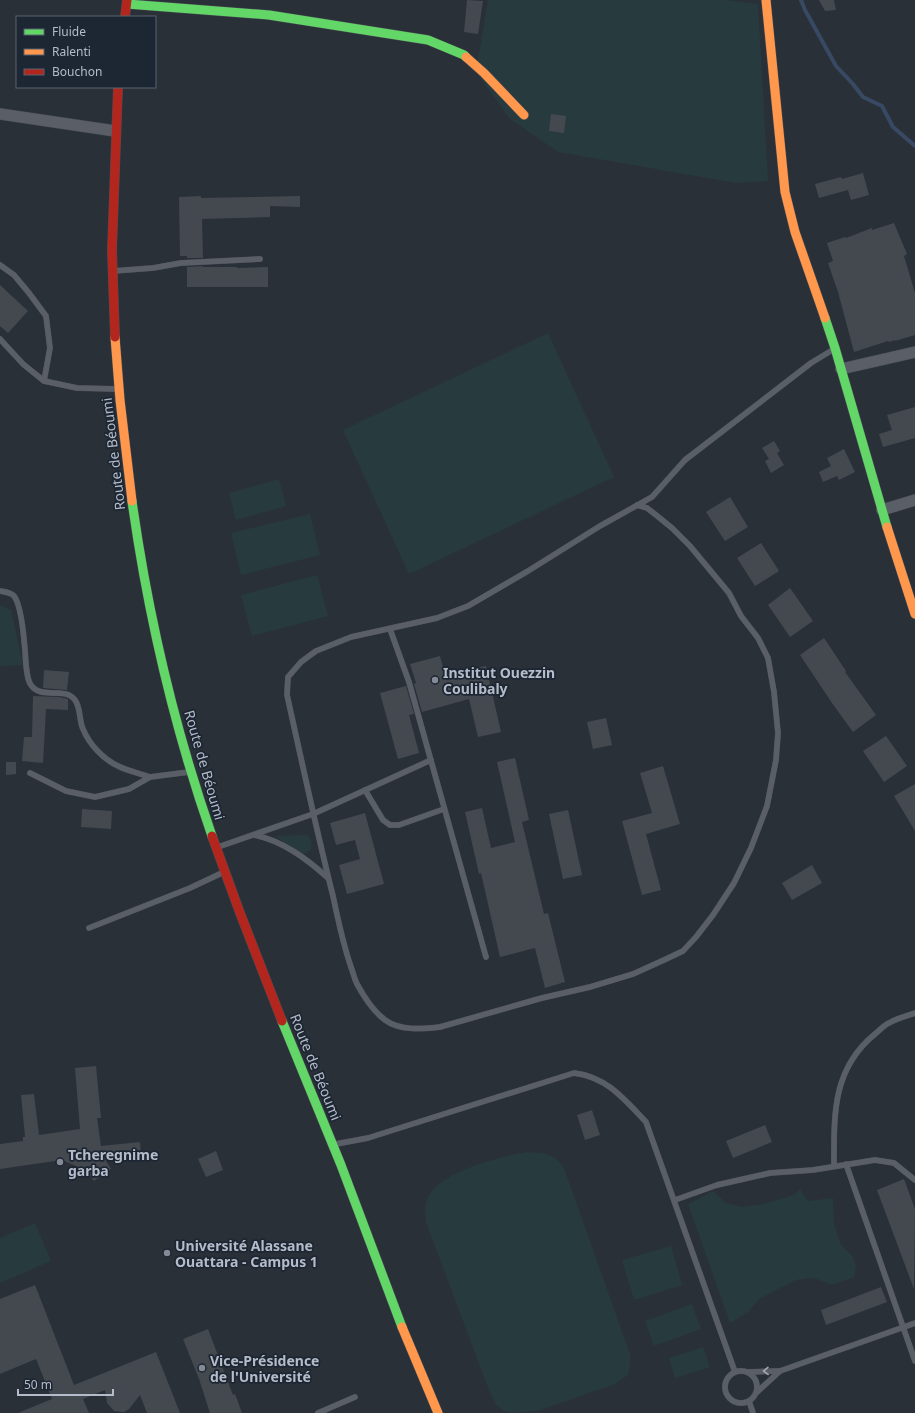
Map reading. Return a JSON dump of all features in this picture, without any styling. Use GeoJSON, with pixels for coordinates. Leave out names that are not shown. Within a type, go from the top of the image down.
{"type":"FeatureCollection","features":[{"type":"Feature","properties":{"kind":"main road"},"geometry":{"type":"LineString","coordinates":[[766,0],[785,192],[795,232],[835,348],[882,510],[915,614]]}},
{"type":"Feature","properties":{"kind":"main road"},"geometry":{"type":"LineString","coordinates":[[125,16],[127,2],[269,15],[428,40],[464,55],[484,73],[524,115]]}},
{"type":"Feature","properties":{"kind":"main road","name":"Route de Béoumi"},"geometry":{"type":"LineString","coordinates":[[118,88],[115,131],[112,271],[119,389],[135,518],[154,627],[179,729],[224,872],[296,1058],[333,1144],[403,1330],[438,1413]]}},
{"type":"Feature","properties":{"kind":"street"},"geometry":{"type":"LineString","coordinates":[[0,114],[115,131]]}},
{"type":"Feature","properties":{"kind":"street"},"geometry":{"type":"LineString","coordinates":[[841,369],[915,352]]}},
{"type":"Feature","properties":{"kind":"street"},"geometry":{"type":"LineString","coordinates":[[882,510],[915,500]]}},
{"type":"Feature","properties":{"kind":"lane"},"geometry":{"type":"LineString","coordinates":[[112,271],[152,268],[181,263],[260,259]]}},
{"type":"Feature","properties":{"kind":"lane"},"geometry":{"type":"LineString","coordinates":[[0,265],[14,275],[46,316],[50,348],[44,381]]}},
{"type":"Feature","properties":{"kind":"lane"},"geometry":{"type":"LineString","coordinates":[[0,339],[23,364],[44,381],[76,388],[119,389]]}},
{"type":"Feature","properties":{"kind":"lane"},"geometry":{"type":"LineString","coordinates":[[637,505],[647,508],[672,528],[690,546],[730,594],[741,616],[758,638],[768,658],[774,692],[778,733],[776,760],[767,806],[751,848],[734,882],[713,915],[696,937],[683,951],[664,960],[632,974],[590,987],[542,998],[440,1027],[424,1029],[401,1027],[384,1020],[373,1009],[356,983],[346,953],[287,695],[288,677],[301,662],[316,651],[351,637],[437,618],[468,606],[600,526],[637,505],[652,497],[685,460],[812,363],[835,348]]}},
{"type":"Feature","properties":{"kind":"lane"},"geometry":{"type":"LineString","coordinates":[[0,591],[7,592],[14,596],[18,604],[24,635],[27,674],[31,685],[38,691],[69,695],[75,700],[82,729],[96,750],[118,766],[150,777]]}},
{"type":"Feature","properties":{"kind":"lane"},"geometry":{"type":"LineString","coordinates":[[390,629],[409,682],[486,957]]}},
{"type":"Feature","properties":{"kind":"lane"},"geometry":{"type":"LineString","coordinates":[[216,848],[313,814],[431,760]]}},
{"type":"Feature","properties":{"kind":"lane"},"geometry":{"type":"LineString","coordinates":[[30,773],[66,791],[95,796],[129,789],[150,777],[191,771]]}},
{"type":"Feature","properties":{"kind":"lane"},"geometry":{"type":"LineString","coordinates":[[365,790],[383,820],[390,825],[399,824],[444,809]]}},
{"type":"Feature","properties":{"kind":"lane"},"geometry":{"type":"LineString","coordinates":[[254,835],[268,838],[280,844],[310,862],[328,878]]}},
{"type":"Feature","properties":{"kind":"lane"},"geometry":{"type":"LineString","coordinates":[[89,928],[190,888],[224,872]]}},
{"type":"Feature","properties":{"kind":"lane"},"geometry":{"type":"LineString","coordinates":[[834,1165],[834,1127],[841,1082],[851,1059],[866,1041],[889,1023],[915,1012]]}},
{"type":"Feature","properties":{"kind":"lane"},"geometry":{"type":"LineString","coordinates":[[333,1144],[368,1138],[574,1073],[587,1075],[603,1082],[622,1097],[646,1122],[736,1372]]}},
{"type":"Feature","properties":{"kind":"lane"},"geometry":{"type":"LineString","coordinates":[[675,1200],[717,1185],[762,1175],[813,1170],[834,1165],[875,1160],[894,1163],[915,1180]]}},
{"type":"Feature","properties":{"kind":"lane"},"geometry":{"type":"LineString","coordinates":[[846,1164],[915,1361]]}},
{"type":"Feature","properties":{"kind":"lane"},"geometry":{"type":"LineString","coordinates":[[780,1371],[749,1401],[742,1404],[734,1403],[725,1394],[725,1381],[730,1375],[736,1372],[780,1371],[915,1323]]}},
{"type":"Feature","properties":{"kind":"lane"},"geometry":{"type":"LineString","coordinates":[[747,1372],[756,1380],[756,1393]]}},
{"type":"Feature","properties":{"kind":"lane"},"geometry":{"type":"LineString","coordinates":[[318,1413],[355,1397]]}},
{"type":"Feature","properties":{"kind":"lane"},"geometry":{"type":"LineString","coordinates":[[749,1401],[753,1413]]}},
{"type":"Feature","properties":{"kind":"green space"},"geometry":{"type":"Polygon","coordinates":[[[488,0],[724,0],[758,4],[768,181],[736,183],[558,152],[509,118],[476,72],[488,0]]]}},
{"type":"Feature","properties":{"kind":"green space"},"geometry":{"type":"Polygon","coordinates":[[[548,333],[614,477],[409,574],[343,430],[548,333]]]}},
{"type":"Feature","properties":{"kind":"green space"},"geometry":{"type":"Polygon","coordinates":[[[279,479],[286,506],[236,520],[229,493],[279,479]]]}},
{"type":"Feature","properties":{"kind":"green space"},"geometry":{"type":"Polygon","coordinates":[[[310,514],[320,555],[241,575],[231,533],[310,514]]]}},
{"type":"Feature","properties":{"kind":"green space"},"geometry":{"type":"Polygon","coordinates":[[[317,575],[328,616],[252,636],[241,595],[317,575]]]}},
{"type":"Feature","properties":{"kind":"green space"},"geometry":{"type":"Polygon","coordinates":[[[0,605],[11,610],[23,665],[0,666],[0,605]]]}},
{"type":"Feature","properties":{"kind":"green space"},"geometry":{"type":"Polygon","coordinates":[[[307,835],[310,838],[312,846],[310,851],[302,854],[275,836],[307,835]]]}},
{"type":"Feature","properties":{"kind":"green space"},"geometry":{"type":"Polygon","coordinates":[[[528,1152],[553,1156],[564,1168],[630,1354],[630,1363],[628,1375],[615,1384],[541,1410],[511,1413],[496,1405],[489,1390],[426,1222],[425,1210],[428,1197],[435,1188],[458,1172],[488,1161],[528,1152]]]}},
{"type":"Feature","properties":{"kind":"green space"},"geometry":{"type":"Polygon","coordinates":[[[800,1189],[808,1201],[833,1198],[834,1224],[841,1245],[853,1257],[856,1265],[854,1277],[832,1285],[814,1278],[796,1280],[759,1299],[748,1312],[730,1323],[688,1204],[713,1191],[726,1203],[742,1207],[764,1204],[794,1195],[800,1189]]]}},
{"type":"Feature","properties":{"kind":"green space"},"geometry":{"type":"Polygon","coordinates":[[[35,1223],[51,1261],[0,1283],[0,1238],[35,1223]]]}},
{"type":"Feature","properties":{"kind":"green space"},"geometry":{"type":"Polygon","coordinates":[[[671,1246],[682,1285],[634,1300],[622,1260],[671,1246]]]}},
{"type":"Feature","properties":{"kind":"green space"},"geometry":{"type":"Polygon","coordinates":[[[692,1304],[701,1329],[654,1346],[645,1321],[692,1304]]]}},
{"type":"Feature","properties":{"kind":"green space"},"geometry":{"type":"Polygon","coordinates":[[[703,1347],[710,1367],[675,1378],[669,1358],[703,1347]]]}},
{"type":"Feature","properties":{"kind":"building"},"geometry":{"type":"Polygon","coordinates":[[[467,0],[483,1],[478,34],[464,32],[467,0]]]}},
{"type":"Feature","properties":{"kind":"building"},"geometry":{"type":"Polygon","coordinates":[[[819,0],[834,0],[836,10],[825,11],[819,0]]]}},
{"type":"Feature","properties":{"kind":"building"},"geometry":{"type":"Polygon","coordinates":[[[551,114],[566,116],[564,133],[549,131],[551,114]]]}},
{"type":"Feature","properties":{"kind":"building"},"geometry":{"type":"Polygon","coordinates":[[[863,173],[869,195],[851,200],[848,190],[819,198],[815,184],[863,173]]]}},
{"type":"Feature","properties":{"kind":"building"},"geometry":{"type":"Polygon","coordinates":[[[201,196],[201,198],[300,196],[300,207],[270,206],[270,217],[202,219],[203,258],[187,258],[187,256],[180,256],[179,197],[201,196]]]}},
{"type":"Feature","properties":{"kind":"building"},"geometry":{"type":"Polygon","coordinates":[[[894,223],[907,254],[904,256],[915,293],[915,335],[895,341],[888,341],[854,352],[838,292],[828,263],[833,261],[827,243],[845,237],[846,238],[872,228],[872,230],[894,223]]]}},
{"type":"Feature","properties":{"kind":"building"},"geometry":{"type":"Polygon","coordinates":[[[203,266],[237,268],[268,267],[268,287],[187,287],[187,267],[203,266]]]}},
{"type":"Feature","properties":{"kind":"building"},"geometry":{"type":"Polygon","coordinates":[[[0,285],[28,311],[8,333],[0,326],[0,285]]]}},
{"type":"Feature","properties":{"kind":"building"},"geometry":{"type":"Polygon","coordinates":[[[915,407],[915,438],[883,447],[879,434],[892,430],[887,415],[915,407]]]}},
{"type":"Feature","properties":{"kind":"building"},"geometry":{"type":"Polygon","coordinates":[[[774,441],[780,451],[777,453],[784,465],[771,473],[765,461],[769,459],[762,448],[774,441]]]}},
{"type":"Feature","properties":{"kind":"building"},"geometry":{"type":"Polygon","coordinates":[[[844,449],[855,472],[839,480],[837,476],[823,482],[819,472],[831,466],[827,458],[844,449]]]}},
{"type":"Feature","properties":{"kind":"building"},"geometry":{"type":"Polygon","coordinates":[[[730,497],[748,527],[725,541],[706,512],[730,497]]]}},
{"type":"Feature","properties":{"kind":"building"},"geometry":{"type":"Polygon","coordinates":[[[761,543],[779,571],[755,586],[737,558],[761,543]]]}},
{"type":"Feature","properties":{"kind":"building"},"geometry":{"type":"Polygon","coordinates":[[[790,588],[813,621],[790,637],[768,605],[790,588]]]}},
{"type":"Feature","properties":{"kind":"building"},"geometry":{"type":"Polygon","coordinates":[[[824,638],[846,671],[845,672],[876,715],[853,732],[800,655],[824,638]]]}},
{"type":"Feature","properties":{"kind":"building"},"geometry":{"type":"Polygon","coordinates":[[[440,656],[445,675],[486,666],[501,732],[478,737],[469,699],[422,712],[414,684],[416,683],[410,664],[440,656]]]}},
{"type":"Feature","properties":{"kind":"building"},"geometry":{"type":"Polygon","coordinates":[[[44,670],[69,672],[67,690],[43,688],[44,670]]]}},
{"type":"Feature","properties":{"kind":"building"},"geometry":{"type":"Polygon","coordinates":[[[406,686],[414,714],[409,715],[419,753],[398,759],[380,693],[406,686]]]}},
{"type":"Feature","properties":{"kind":"building"},"geometry":{"type":"Polygon","coordinates":[[[33,696],[59,697],[68,699],[68,710],[46,709],[43,763],[22,761],[24,737],[32,737],[33,696]]]}},
{"type":"Feature","properties":{"kind":"building"},"geometry":{"type":"Polygon","coordinates":[[[606,718],[612,745],[593,749],[587,722],[606,718]]]}},
{"type":"Feature","properties":{"kind":"building"},"geometry":{"type":"Polygon","coordinates":[[[886,736],[907,766],[884,782],[863,751],[886,736]]]}},
{"type":"Feature","properties":{"kind":"building"},"geometry":{"type":"Polygon","coordinates":[[[515,758],[529,820],[522,822],[544,914],[548,913],[565,982],[545,988],[535,948],[500,957],[481,873],[479,874],[465,812],[482,808],[491,848],[515,842],[497,762],[515,758]]]}},
{"type":"Feature","properties":{"kind":"building"},"geometry":{"type":"Polygon","coordinates":[[[6,762],[16,762],[16,774],[6,775],[6,762]]]}},
{"type":"Feature","properties":{"kind":"building"},"geometry":{"type":"Polygon","coordinates":[[[663,766],[680,824],[646,834],[661,890],[642,895],[622,821],[652,813],[640,773],[663,766]]]}},
{"type":"Feature","properties":{"kind":"building"},"geometry":{"type":"Polygon","coordinates":[[[915,784],[915,831],[894,796],[915,784]]]}},
{"type":"Feature","properties":{"kind":"building"},"geometry":{"type":"Polygon","coordinates":[[[82,809],[112,811],[111,829],[81,827],[82,809]]]}},
{"type":"Feature","properties":{"kind":"building"},"geometry":{"type":"Polygon","coordinates":[[[568,810],[582,875],[563,879],[549,814],[568,810]]]}},
{"type":"Feature","properties":{"kind":"building"},"geometry":{"type":"Polygon","coordinates":[[[365,813],[384,884],[347,894],[339,865],[360,859],[355,840],[336,845],[330,823],[365,813]]]}},
{"type":"Feature","properties":{"kind":"building"},"geometry":{"type":"Polygon","coordinates":[[[812,865],[822,883],[792,900],[782,883],[812,865]]]}},
{"type":"Feature","properties":{"kind":"building"},"geometry":{"type":"Polygon","coordinates":[[[96,1066],[101,1118],[97,1118],[101,1146],[140,1142],[141,1155],[105,1159],[111,1169],[94,1181],[85,1170],[62,1160],[0,1169],[0,1144],[23,1141],[23,1137],[25,1137],[21,1095],[34,1094],[39,1135],[80,1129],[75,1068],[96,1066]]]}},
{"type":"Feature","properties":{"kind":"building"},"geometry":{"type":"Polygon","coordinates":[[[592,1110],[600,1135],[585,1140],[577,1115],[592,1110]]]}},
{"type":"Feature","properties":{"kind":"building"},"geometry":{"type":"Polygon","coordinates":[[[765,1125],[772,1142],[733,1158],[726,1141],[765,1125]]]}},
{"type":"Feature","properties":{"kind":"building"},"geometry":{"type":"Polygon","coordinates":[[[216,1151],[223,1170],[206,1177],[198,1159],[216,1151]]]}},
{"type":"Feature","properties":{"kind":"building"},"geometry":{"type":"Polygon","coordinates":[[[904,1179],[915,1209],[914,1289],[877,1190],[904,1179]]]}},
{"type":"Feature","properties":{"kind":"building"},"geometry":{"type":"Polygon","coordinates":[[[35,1285],[74,1385],[156,1352],[180,1413],[147,1413],[140,1395],[129,1409],[124,1412],[114,1411],[107,1403],[105,1390],[83,1399],[89,1413],[18,1413],[52,1399],[36,1359],[0,1374],[0,1299],[35,1285]]]}},
{"type":"Feature","properties":{"kind":"building"},"geometry":{"type":"Polygon","coordinates":[[[881,1287],[887,1302],[826,1325],[821,1310],[881,1287]]]}},
{"type":"Feature","properties":{"kind":"building"},"geometry":{"type":"Polygon","coordinates":[[[208,1329],[233,1395],[235,1394],[242,1413],[210,1413],[199,1379],[183,1339],[208,1329]]]}},
{"type":"Feature","properties":{"kind":"waterway"},"geometry":{"type":"LineString","coordinates":[[801,0],[836,66],[863,97],[882,106],[893,127],[915,146]]}},
{"type":"Feature","properties":{"kind":"traffic: fast"},"geometry":{"type":"LineString","coordinates":[[127,4],[269,15],[428,40],[466,57]]}},
{"type":"Feature","properties":{"kind":"traffic: fast"},"geometry":{"type":"LineString","coordinates":[[825,318],[887,527]]}},
{"type":"Feature","properties":{"kind":"traffic: fast"},"geometry":{"type":"LineString","coordinates":[[132,501],[138,544],[154,628],[174,712],[198,795],[212,836]]}},
{"type":"Feature","properties":{"kind":"traffic: fast"},"geometry":{"type":"LineString","coordinates":[[282,1021],[341,1165],[402,1327]]}},
{"type":"Feature","properties":{"kind":"traffic: slow"},"geometry":{"type":"LineString","coordinates":[[766,0],[785,192],[795,232],[825,318]]}},
{"type":"Feature","properties":{"kind":"traffic: slow"},"geometry":{"type":"LineString","coordinates":[[466,57],[484,73],[524,115]]}},
{"type":"Feature","properties":{"kind":"traffic: slow"},"geometry":{"type":"LineString","coordinates":[[115,337],[120,400],[132,501]]}},
{"type":"Feature","properties":{"kind":"traffic: slow"},"geometry":{"type":"LineString","coordinates":[[887,527],[915,614]]}},
{"type":"Feature","properties":{"kind":"traffic: slow"},"geometry":{"type":"LineString","coordinates":[[402,1327],[438,1413]]}},
{"type":"Feature","properties":{"kind":"traffic: jam"},"geometry":{"type":"LineString","coordinates":[[125,16],[127,0]]}},
{"type":"Feature","properties":{"kind":"traffic: jam"},"geometry":{"type":"LineString","coordinates":[[115,337],[112,250],[118,88]]}},
{"type":"Feature","properties":{"kind":"traffic: jam"},"geometry":{"type":"LineString","coordinates":[[212,836],[282,1021]]}},
{"type":"Feature","properties":{"kind":"place","name":"Institut Ouezzin Coulibaly"},"geometry":{"type":"Point","coordinates":[435,680]}},
{"type":"Feature","properties":{"kind":"place","name":"Tcheregnime garba"},"geometry":{"type":"Point","coordinates":[60,1162]}},
{"type":"Feature","properties":{"kind":"place","name":"Université Alassane Ouattara - Campus 1"},"geometry":{"type":"Point","coordinates":[167,1253]}},
{"type":"Feature","properties":{"kind":"place","name":"Vice-Présidence de l'Université"},"geometry":{"type":"Point","coordinates":[202,1368]}}]}
